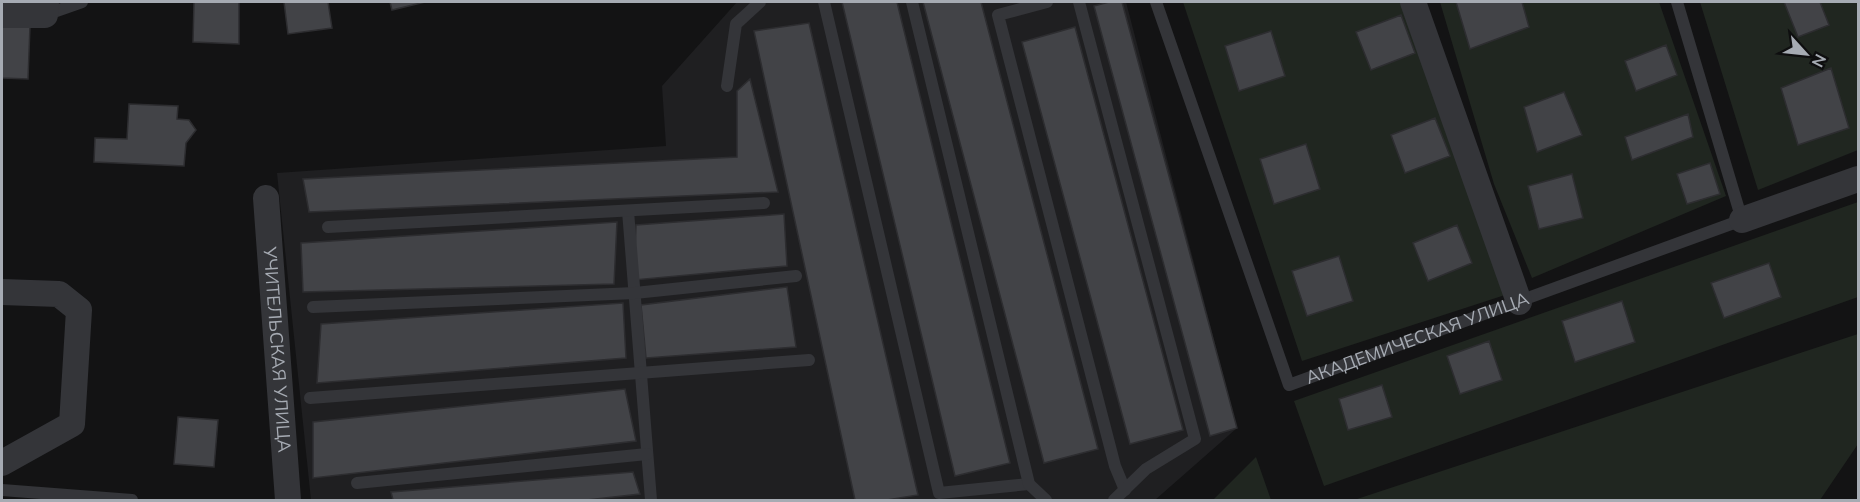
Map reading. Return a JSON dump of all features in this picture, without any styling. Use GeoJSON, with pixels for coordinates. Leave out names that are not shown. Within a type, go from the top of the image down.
{"type":"FeatureCollection","features":[{"type":"Feature","properties":{"kind":"street"},"geometry":{"type":"LineString","coordinates":[[1413,2],[1519,302]]}},
{"type":"Feature","properties":{"kind":"street"},"geometry":{"type":"LineString","coordinates":[[2,15],[45,8]]}},
{"type":"Feature","properties":{"kind":"street","name":"АКАДЕМИЧЕСКАЯ УЛИЦА"},"geometry":{"type":"LineString","coordinates":[[1742,220],[1858,179]]}},
{"type":"Feature","properties":{"kind":"street","name":"УЧИТЕЛЬСКАЯ УЛИЦА"},"geometry":{"type":"LineString","coordinates":[[266,198],[288,501]]}},
{"type":"Feature","properties":{"kind":"street"},"geometry":{"type":"LineString","coordinates":[[2,292],[59,294],[79,310],[72,424],[2,463]]}},
{"type":"Feature","properties":{"kind":"lane"},"geometry":{"type":"LineString","coordinates":[[45,8],[82,2]]}},
{"type":"Feature","properties":{"kind":"lane"},"geometry":{"type":"LineString","coordinates":[[727,86],[736,24],[760,2]]}},
{"type":"Feature","properties":{"kind":"lane"},"geometry":{"type":"LineString","coordinates":[[824,2],[939,493],[1029,484]]}},
{"type":"Feature","properties":{"kind":"lane"},"geometry":{"type":"LineString","coordinates":[[912,2],[1029,484],[1046,501]]}},
{"type":"Feature","properties":{"kind":"lane"},"geometry":{"type":"LineString","coordinates":[[1047,2],[998,15],[1115,466],[1125,490]]}},
{"type":"Feature","properties":{"kind":"lane"},"geometry":{"type":"LineString","coordinates":[[1079,2],[1195,439],[1146,469],[1114,501]]}},
{"type":"Feature","properties":{"kind":"lane","name":"АКАДЕМИЧЕСКАЯ УЛИЦА"},"geometry":{"type":"LineString","coordinates":[[1156,2],[1288,385],[1742,220]]}},
{"type":"Feature","properties":{"kind":"lane"},"geometry":{"type":"LineString","coordinates":[[1677,2],[1742,220]]}},
{"type":"Feature","properties":{"kind":"lane"},"geometry":{"type":"LineString","coordinates":[[328,227],[764,204]]}},
{"type":"Feature","properties":{"kind":"lane"},"geometry":{"type":"LineString","coordinates":[[628,211],[651,501]]}},
{"type":"Feature","properties":{"kind":"lane"},"geometry":{"type":"LineString","coordinates":[[313,307],[635,293],[796,276]]}},
{"type":"Feature","properties":{"kind":"lane"},"geometry":{"type":"LineString","coordinates":[[310,398],[809,360]]}},
{"type":"Feature","properties":{"kind":"lane"},"geometry":{"type":"LineString","coordinates":[[357,483],[647,454]]}},
{"type":"Feature","properties":{"kind":"lane"},"geometry":{"type":"LineString","coordinates":[[2,490],[132,501]]}},
{"type":"Feature","properties":{"kind":"shaded area"},"geometry":{"type":"Polygon","coordinates":[[[737,2],[1126,2],[1237,428],[1155,500],[311,500],[277,173],[666,146],[662,86],[737,2]]]}},
{"type":"Feature","properties":{"kind":"shaded area"},"geometry":{"type":"Polygon","coordinates":[[[1183,2],[1401,2],[1505,295],[1302,361],[1183,2]]]}},
{"type":"Feature","properties":{"kind":"shaded area"},"geometry":{"type":"Polygon","coordinates":[[[1440,2],[1659,2],[1726,196],[1532,278],[1494,184],[1440,2]]]}},
{"type":"Feature","properties":{"kind":"shaded area"},"geometry":{"type":"Polygon","coordinates":[[[1700,2],[1858,2],[1858,150],[1758,190],[1700,2]]]}},
{"type":"Feature","properties":{"kind":"shaded area"},"geometry":{"type":"Polygon","coordinates":[[[1858,202],[1858,297],[1324,486],[1294,401],[1858,202]]]}},
{"type":"Feature","properties":{"kind":"shaded area"},"geometry":{"type":"Polygon","coordinates":[[[1858,334],[1858,444],[1820,500],[1354,500],[1858,334]]]}},
{"type":"Feature","properties":{"kind":"shaded area"},"geometry":{"type":"Polygon","coordinates":[[[1256,457],[1271,500],[1213,500],[1256,457]]]}},
{"type":"Feature","properties":{"kind":"building"},"geometry":{"type":"Polygon","coordinates":[[[194,2],[239,2],[239,44],[193,42],[194,2]]]}},
{"type":"Feature","properties":{"kind":"building"},"geometry":{"type":"Polygon","coordinates":[[[284,2],[328,2],[332,28],[288,34],[284,2]]]}},
{"type":"Feature","properties":{"kind":"building"},"geometry":{"type":"Polygon","coordinates":[[[390,2],[425,2],[392,10],[390,2]]]}},
{"type":"Feature","properties":{"kind":"building"},"geometry":{"type":"Polygon","coordinates":[[[842,2],[897,2],[1010,463],[955,476],[842,2]]]}},
{"type":"Feature","properties":{"kind":"building"},"geometry":{"type":"Polygon","coordinates":[[[923,2],[981,2],[1098,449],[1044,463],[923,2]]]}},
{"type":"Feature","properties":{"kind":"building"},"geometry":{"type":"Polygon","coordinates":[[[1109,2],[1122,2],[1237,428],[1210,436],[1094,6],[1109,2]]]}},
{"type":"Feature","properties":{"kind":"building"},"geometry":{"type":"Polygon","coordinates":[[[1456,2],[1522,2],[1529,27],[1470,49],[1456,2]]]}},
{"type":"Feature","properties":{"kind":"building"},"geometry":{"type":"Polygon","coordinates":[[[1784,2],[1820,2],[1829,25],[1798,37],[1784,2]]]}},
{"type":"Feature","properties":{"kind":"building"},"geometry":{"type":"Polygon","coordinates":[[[1401,15],[1415,53],[1371,70],[1356,32],[1401,15]]]}},
{"type":"Feature","properties":{"kind":"building"},"geometry":{"type":"Polygon","coordinates":[[[809,23],[918,495],[887,500],[855,500],[754,31],[809,23]]]}},
{"type":"Feature","properties":{"kind":"building"},"geometry":{"type":"Polygon","coordinates":[[[2,25],[30,26],[28,79],[2,78],[2,25]]]}},
{"type":"Feature","properties":{"kind":"building"},"geometry":{"type":"Polygon","coordinates":[[[1075,27],[1183,430],[1130,444],[1022,42],[1075,27]]]}},
{"type":"Feature","properties":{"kind":"building"},"geometry":{"type":"Polygon","coordinates":[[[1271,31],[1285,76],[1239,91],[1225,46],[1271,31]]]}},
{"type":"Feature","properties":{"kind":"building"},"geometry":{"type":"Polygon","coordinates":[[[1666,45],[1677,75],[1636,91],[1625,61],[1666,45]]]}},
{"type":"Feature","properties":{"kind":"building"},"geometry":{"type":"Polygon","coordinates":[[[1831,68],[1849,128],[1798,145],[1781,88],[1831,68]]]}},
{"type":"Feature","properties":{"kind":"building"},"geometry":{"type":"Polygon","coordinates":[[[750,79],[778,192],[309,212],[303,179],[737,157],[737,91],[750,79]]]}},
{"type":"Feature","properties":{"kind":"building"},"geometry":{"type":"Polygon","coordinates":[[[1564,92],[1582,135],[1537,152],[1524,107],[1564,92]]]}},
{"type":"Feature","properties":{"kind":"building"},"geometry":{"type":"Polygon","coordinates":[[[129,104],[178,106],[177,119],[189,120],[196,130],[186,143],[184,166],[94,162],[95,138],[127,139],[129,104]]]}},
{"type":"Feature","properties":{"kind":"building"},"geometry":{"type":"Polygon","coordinates":[[[1688,114],[1693,137],[1632,160],[1625,137],[1688,114]]]}},
{"type":"Feature","properties":{"kind":"building"},"geometry":{"type":"Polygon","coordinates":[[[1435,118],[1450,156],[1405,173],[1391,135],[1435,118]]]}},
{"type":"Feature","properties":{"kind":"building"},"geometry":{"type":"Polygon","coordinates":[[[1306,144],[1320,189],[1274,204],[1260,159],[1306,144]]]}},
{"type":"Feature","properties":{"kind":"building"},"geometry":{"type":"Polygon","coordinates":[[[1710,163],[1720,194],[1687,204],[1677,174],[1710,163]]]}},
{"type":"Feature","properties":{"kind":"building"},"geometry":{"type":"Polygon","coordinates":[[[1572,174],[1583,218],[1539,229],[1528,186],[1572,174]]]}},
{"type":"Feature","properties":{"kind":"building"},"geometry":{"type":"Polygon","coordinates":[[[784,214],[787,266],[634,280],[636,225],[784,214]]]}},
{"type":"Feature","properties":{"kind":"building"},"geometry":{"type":"Polygon","coordinates":[[[617,222],[614,284],[303,292],[301,243],[617,222]]]}},
{"type":"Feature","properties":{"kind":"building"},"geometry":{"type":"Polygon","coordinates":[[[1457,225],[1472,263],[1428,281],[1413,243],[1457,225]]]}},
{"type":"Feature","properties":{"kind":"building"},"geometry":{"type":"Polygon","coordinates":[[[1339,256],[1353,301],[1307,316],[1292,271],[1339,256]]]}},
{"type":"Feature","properties":{"kind":"building"},"geometry":{"type":"Polygon","coordinates":[[[1769,263],[1781,297],[1724,318],[1711,283],[1769,263]]]}},
{"type":"Feature","properties":{"kind":"building"},"geometry":{"type":"Polygon","coordinates":[[[787,287],[796,347],[646,358],[641,305],[787,287]]]}},
{"type":"Feature","properties":{"kind":"building"},"geometry":{"type":"Polygon","coordinates":[[[1622,301],[1635,342],[1575,362],[1562,321],[1622,301]]]}},
{"type":"Feature","properties":{"kind":"building"},"geometry":{"type":"Polygon","coordinates":[[[623,303],[626,358],[317,383],[321,324],[623,303]]]}},
{"type":"Feature","properties":{"kind":"building"},"geometry":{"type":"Polygon","coordinates":[[[1489,341],[1502,380],[1460,394],[1447,356],[1489,341]]]}},
{"type":"Feature","properties":{"kind":"building"},"geometry":{"type":"Polygon","coordinates":[[[1382,385],[1392,417],[1348,430],[1339,399],[1382,385]]]}},
{"type":"Feature","properties":{"kind":"building"},"geometry":{"type":"Polygon","coordinates":[[[625,389],[636,441],[313,478],[313,422],[625,389]]]}},
{"type":"Feature","properties":{"kind":"building"},"geometry":{"type":"Polygon","coordinates":[[[178,417],[218,420],[214,467],[174,464],[178,417]]]}},
{"type":"Feature","properties":{"kind":"building"},"geometry":{"type":"Polygon","coordinates":[[[633,472],[640,494],[587,500],[393,500],[391,492],[633,472]]]}}]}
